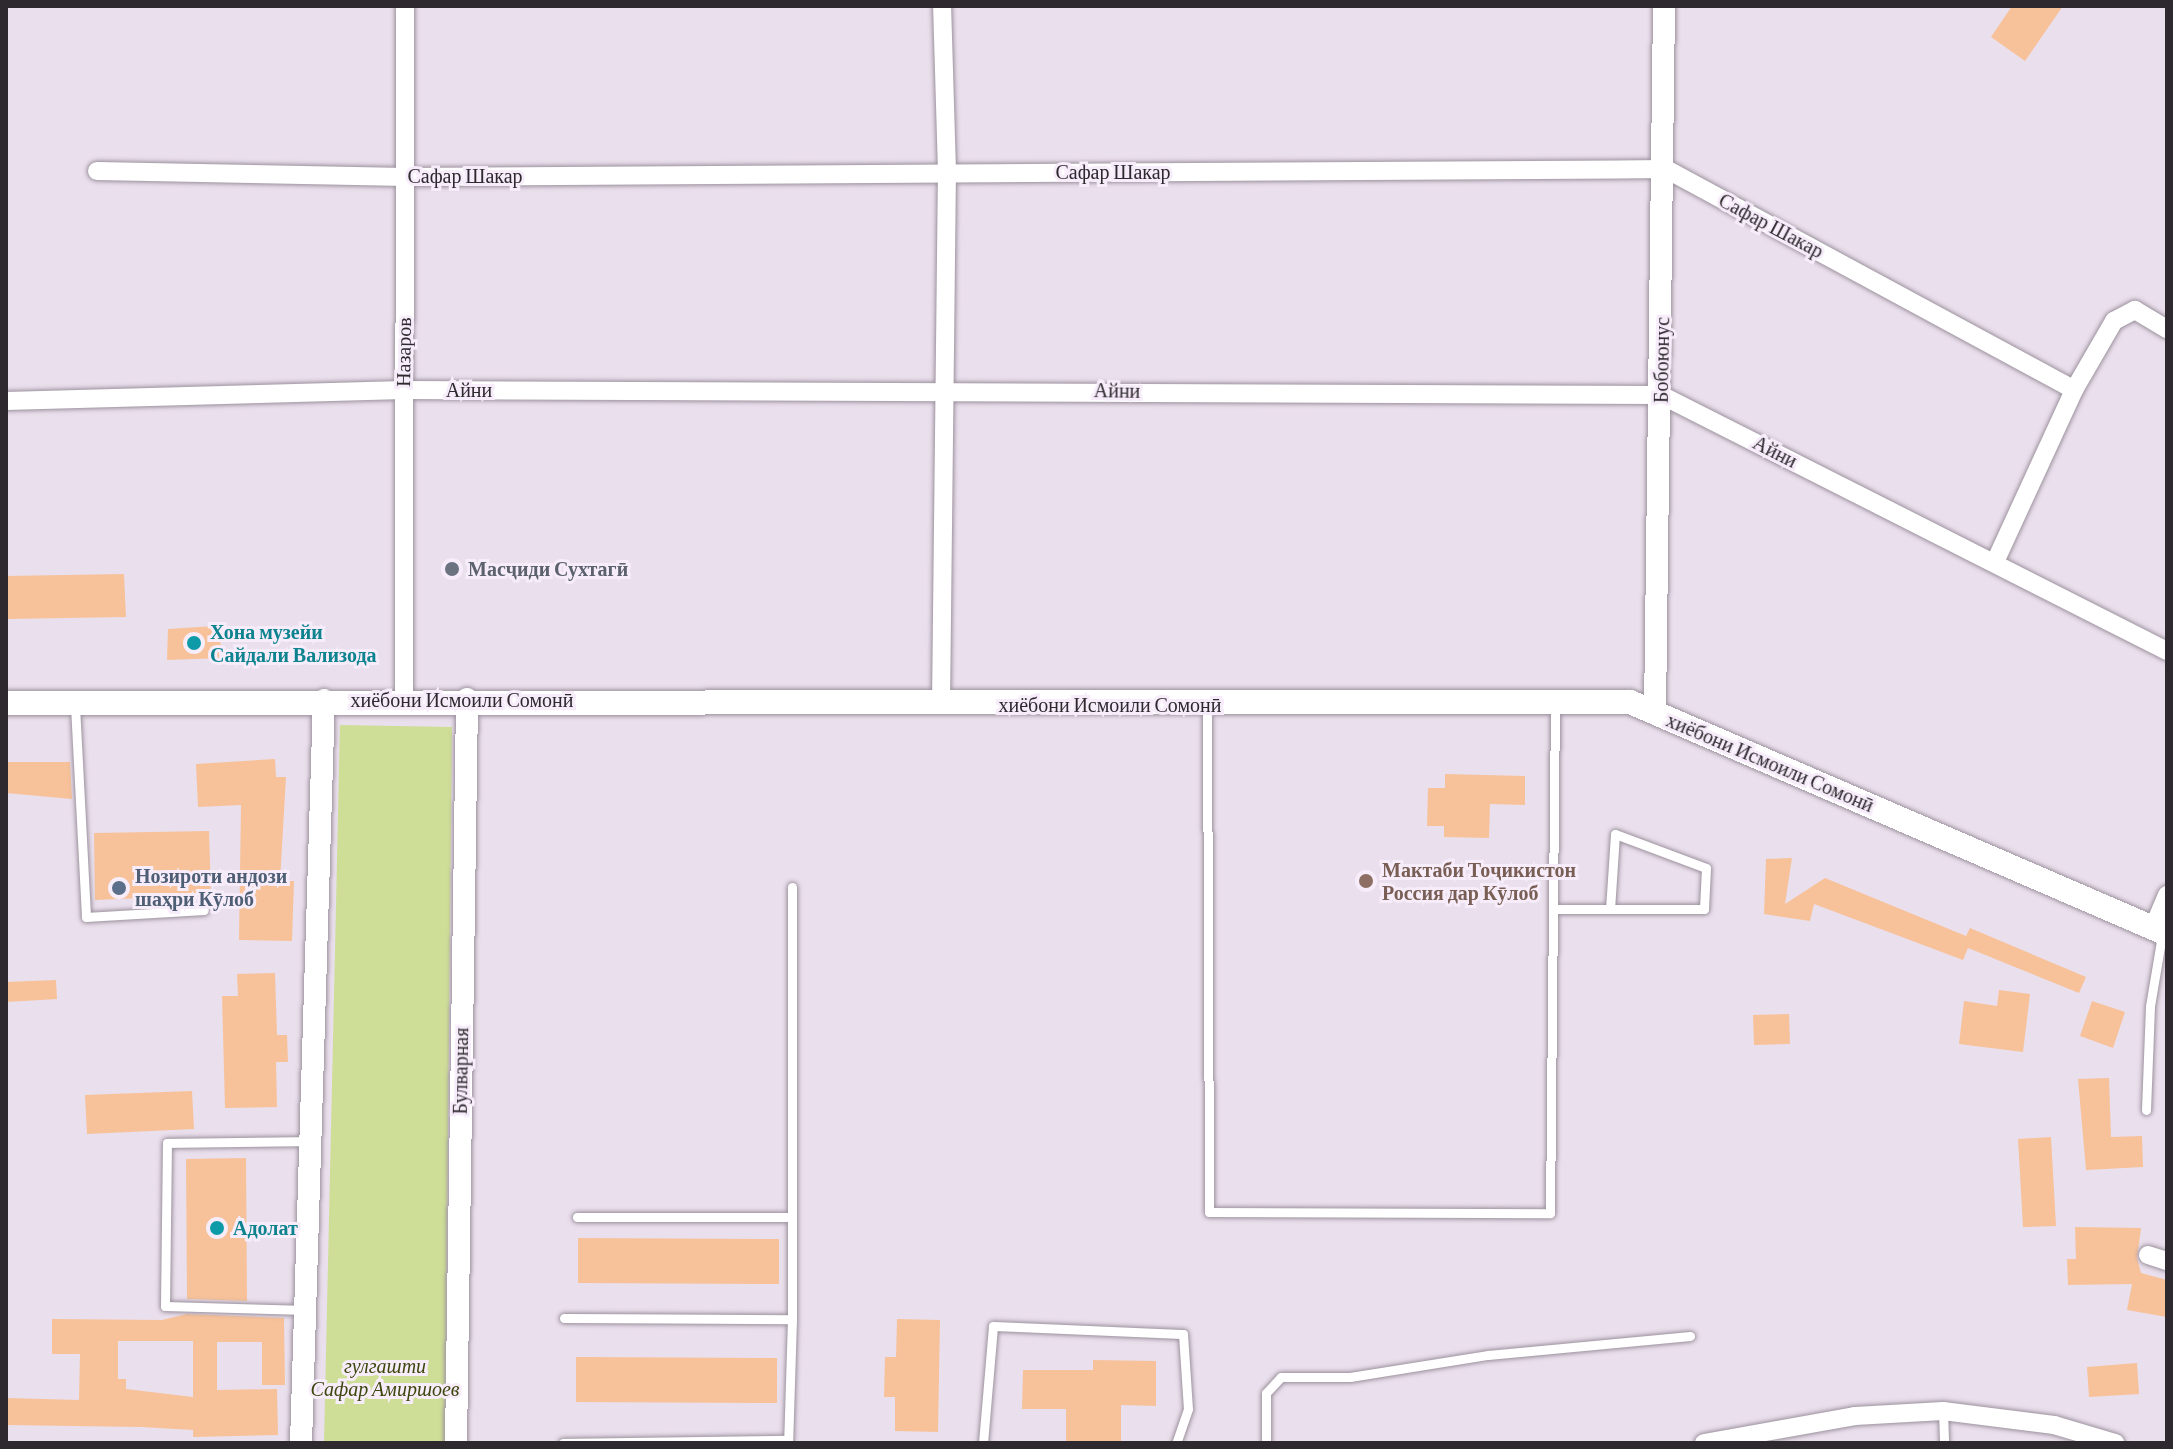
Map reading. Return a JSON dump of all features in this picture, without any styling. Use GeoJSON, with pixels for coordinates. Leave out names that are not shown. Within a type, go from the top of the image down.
{"type":"FeatureCollection","features":[{"type":"Feature","properties":{"kind":"main road","name":"хиёбони Исмоили Сомонӣ"},"geometry":{"type":"LineString","coordinates":[[6,703],[404,699],[941,705],[1630,702],[2161,931]]}},
{"type":"Feature","properties":{"kind":"street","name":"Назаров"},"geometry":{"type":"LineString","coordinates":[[404,699],[405,6]]}},
{"type":"Feature","properties":{"kind":"street"},"geometry":{"type":"LineString","coordinates":[[941,705],[947,172],[942,6]]}},
{"type":"Feature","properties":{"kind":"street","name":"Бобоюнус"},"geometry":{"type":"LineString","coordinates":[[1655,713],[1666,169],[1664,6]]}},
{"type":"Feature","properties":{"kind":"street","name":"Сафар Шакар"},"geometry":{"type":"LineString","coordinates":[[97,171],[406,177],[1666,169],[2074,390]]}},
{"type":"Feature","properties":{"kind":"street"},"geometry":{"type":"LineString","coordinates":[[1995,562],[2074,390],[2123,312],[2135,310],[2167,329]]}},
{"type":"Feature","properties":{"kind":"street","name":"Айни"},"geometry":{"type":"LineString","coordinates":[[6,401],[404,390],[944,389],[1661,395],[2167,651]]}},
{"type":"Feature","properties":{"kind":"street","name":"Булварная"},"geometry":{"type":"LineString","coordinates":[[456,1443],[467,699]]}},
{"type":"Feature","properties":{"kind":"street"},"geometry":{"type":"LineString","coordinates":[[301,1443],[324,700]]}},
{"type":"Feature","properties":{"kind":"street"},"geometry":{"type":"LineString","coordinates":[[2161,931],[2167,895]]}},
{"type":"Feature","properties":{"kind":"street"},"geometry":{"type":"LineString","coordinates":[[2148,1255],[2167,1261]]}},
{"type":"Feature","properties":{"kind":"street"},"geometry":{"type":"LineString","coordinates":[[1704,1443],[1855,1416],[1943,1411],[2054,1425],[2115,1443]]}},
{"type":"Feature","properties":{"kind":"lane"},"geometry":{"type":"LineString","coordinates":[[75,702],[86,917],[204,910]]}},
{"type":"Feature","properties":{"kind":"lane"},"geometry":{"type":"LineString","coordinates":[[1207,704],[1209,1212],[1550,1213],[1555,703]]}},
{"type":"Feature","properties":{"kind":"lane"},"geometry":{"type":"LineString","coordinates":[[1553,909],[1610,909],[1704,909],[1706,868],[1615,834],[1610,909]]}},
{"type":"Feature","properties":{"kind":"lane"},"geometry":{"type":"LineString","coordinates":[[563,1443],[788,1442],[792,1319],[792,887]]}},
{"type":"Feature","properties":{"kind":"lane"},"geometry":{"type":"LineString","coordinates":[[2146,1110],[2150,1006],[2161,931]]}},
{"type":"Feature","properties":{"kind":"lane"},"geometry":{"type":"LineString","coordinates":[[306,1310],[165,1306],[167,1143],[311,1141]]}},
{"type":"Feature","properties":{"kind":"lane"},"geometry":{"type":"LineString","coordinates":[[577,1217],[792,1217]]}},
{"type":"Feature","properties":{"kind":"lane"},"geometry":{"type":"LineString","coordinates":[[564,1318],[792,1319]]}},
{"type":"Feature","properties":{"kind":"lane"},"geometry":{"type":"LineString","coordinates":[[983,1443],[993,1326],[1183,1334],[1188,1409],[1176,1443]]}},
{"type":"Feature","properties":{"kind":"lane"},"geometry":{"type":"LineString","coordinates":[[1266,1443],[1266,1393],[1281,1377],[1350,1377],[1488,1355],[1690,1336]]}},
{"type":"Feature","properties":{"kind":"lane"},"geometry":{"type":"LineString","coordinates":[[1943,1411],[1944,1443]]}},
{"type":"Feature","properties":{"kind":"green space","name":"гулгашти Сафар Амиршоев"},"geometry":{"type":"Polygon","coordinates":[[[340,725],[452,727],[445,1443],[324,1443],[340,725]]]}},
{"type":"Feature","properties":{"kind":"building"},"geometry":{"type":"Polygon","coordinates":[[[2012,6],[2063,6],[2025,61],[1991,37],[2012,6]]]}},
{"type":"Feature","properties":{"kind":"building"},"geometry":{"type":"Polygon","coordinates":[[[124,574],[126,617],[6,619],[6,576],[124,574]]]}},
{"type":"Feature","properties":{"kind":"building","name":"Хона музейи Сайдали Вализода"},"geometry":{"type":"Polygon","coordinates":[[[215,626],[225,658],[167,660],[168,629],[215,626]]]}},
{"type":"Feature","properties":{"kind":"building"},"geometry":{"type":"Polygon","coordinates":[[[275,759],[276,777],[286,777],[280,881],[294,881],[292,941],[239,940],[241,805],[198,807],[196,764],[275,759]]]}},
{"type":"Feature","properties":{"kind":"building"},"geometry":{"type":"Polygon","coordinates":[[[6,762],[70,762],[72,799],[6,793],[6,762]]]}},
{"type":"Feature","properties":{"kind":"building"},"geometry":{"type":"Polygon","coordinates":[[[1445,774],[1525,776],[1525,805],[1490,804],[1489,838],[1444,837],[1444,826],[1427,826],[1428,788],[1445,788],[1445,774]]]}},
{"type":"Feature","properties":{"kind":"building"},"geometry":{"type":"Polygon","coordinates":[[[209,831],[211,895],[95,900],[94,833],[209,831]]]}},
{"type":"Feature","properties":{"kind":"building"},"geometry":{"type":"Polygon","coordinates":[[[1792,858],[1785,904],[1825,878],[1966,936],[1970,928],[2086,977],[2079,993],[1968,948],[1963,960],[1814,904],[1810,921],[1764,914],[1766,859],[1792,858]]]}},
{"type":"Feature","properties":{"kind":"building"},"geometry":{"type":"Polygon","coordinates":[[[275,973],[277,1035],[287,1035],[288,1062],[276,1062],[277,1107],[225,1108],[222,996],[238,996],[237,974],[275,973]]]}},
{"type":"Feature","properties":{"kind":"building"},"geometry":{"type":"Polygon","coordinates":[[[56,980],[57,999],[6,1002],[6,982],[56,980]]]}},
{"type":"Feature","properties":{"kind":"building"},"geometry":{"type":"Polygon","coordinates":[[[1999,990],[2030,994],[2023,1052],[1959,1044],[1964,1001],[1997,1006],[1999,990]]]}},
{"type":"Feature","properties":{"kind":"building"},"geometry":{"type":"Polygon","coordinates":[[[2092,1001],[2125,1012],[2113,1048],[2080,1036],[2092,1001]]]}},
{"type":"Feature","properties":{"kind":"building"},"geometry":{"type":"Polygon","coordinates":[[[1789,1014],[1790,1044],[1754,1045],[1753,1015],[1789,1014]]]}},
{"type":"Feature","properties":{"kind":"building"},"geometry":{"type":"Polygon","coordinates":[[[2109,1078],[2111,1137],[2142,1136],[2143,1167],[2086,1170],[2078,1079],[2109,1078]]]}},
{"type":"Feature","properties":{"kind":"building"},"geometry":{"type":"Polygon","coordinates":[[[192,1091],[194,1129],[87,1134],[85,1095],[192,1091]]]}},
{"type":"Feature","properties":{"kind":"building"},"geometry":{"type":"Polygon","coordinates":[[[2051,1137],[2056,1226],[2023,1227],[2018,1139],[2051,1137]]]}},
{"type":"Feature","properties":{"kind":"building","name":"Адолат"},"geometry":{"type":"Polygon","coordinates":[[[246,1158],[247,1301],[187,1299],[186,1159],[246,1158]]]}},
{"type":"Feature","properties":{"kind":"building"},"geometry":{"type":"Polygon","coordinates":[[[2075,1227],[2141,1228],[2137,1258],[2141,1273],[2167,1280],[2167,1317],[2127,1310],[2132,1284],[2068,1285],[2067,1259],[2076,1259],[2075,1227]]]}},
{"type":"Feature","properties":{"kind":"building"},"geometry":{"type":"Polygon","coordinates":[[[578,1238],[779,1239],[779,1284],[578,1283],[578,1238]]]}},
{"type":"Feature","properties":{"kind":"building"},"geometry":{"type":"Polygon","coordinates":[[[187,1314],[284,1318],[285,1385],[262,1385],[262,1342],[217,1342],[217,1390],[277,1389],[278,1435],[193,1437],[193,1430],[6,1425],[6,1398],[79,1400],[80,1354],[52,1354],[52,1319],[162,1320],[187,1314]],[[118,1341],[118,1379],[126,1379],[126,1389],[193,1397],[193,1341],[118,1341]]]}},
{"type":"Feature","properties":{"kind":"building"},"geometry":{"type":"Polygon","coordinates":[[[897,1319],[940,1320],[938,1432],[895,1431],[895,1397],[884,1397],[885,1357],[896,1357],[897,1319]]]}},
{"type":"Feature","properties":{"kind":"building"},"geometry":{"type":"Polygon","coordinates":[[[576,1357],[777,1358],[777,1403],[576,1402],[576,1357]]]}},
{"type":"Feature","properties":{"kind":"building"},"geometry":{"type":"Polygon","coordinates":[[[1093,1360],[1156,1361],[1156,1406],[1121,1405],[1121,1443],[1066,1443],[1066,1409],[1022,1409],[1023,1370],[1093,1370],[1093,1360]]]}},
{"type":"Feature","properties":{"kind":"building"},"geometry":{"type":"Polygon","coordinates":[[[2137,1363],[2139,1394],[2089,1397],[2087,1367],[2137,1363]]]}},
{"type":"Feature","properties":{"kind":"place","name":"Масҷиди Сухтагӣ"},"geometry":{"type":"Point","coordinates":[452,569]}},
{"type":"Feature","properties":{"kind":"place","name":"Хона музейи Сайдали Вализода"},"geometry":{"type":"Point","coordinates":[194,643]}},
{"type":"Feature","properties":{"kind":"place","name":"Мактаби Тоҷикистон Россия дар Кӯлоб"},"geometry":{"type":"Point","coordinates":[1366,881]}},
{"type":"Feature","properties":{"kind":"place","name":"Нозироти андози шаҳри Кӯлоб"},"geometry":{"type":"Point","coordinates":[119,888]}},
{"type":"Feature","properties":{"kind":"place","name":"Адолат"},"geometry":{"type":"Point","coordinates":[217,1228]}}]}
